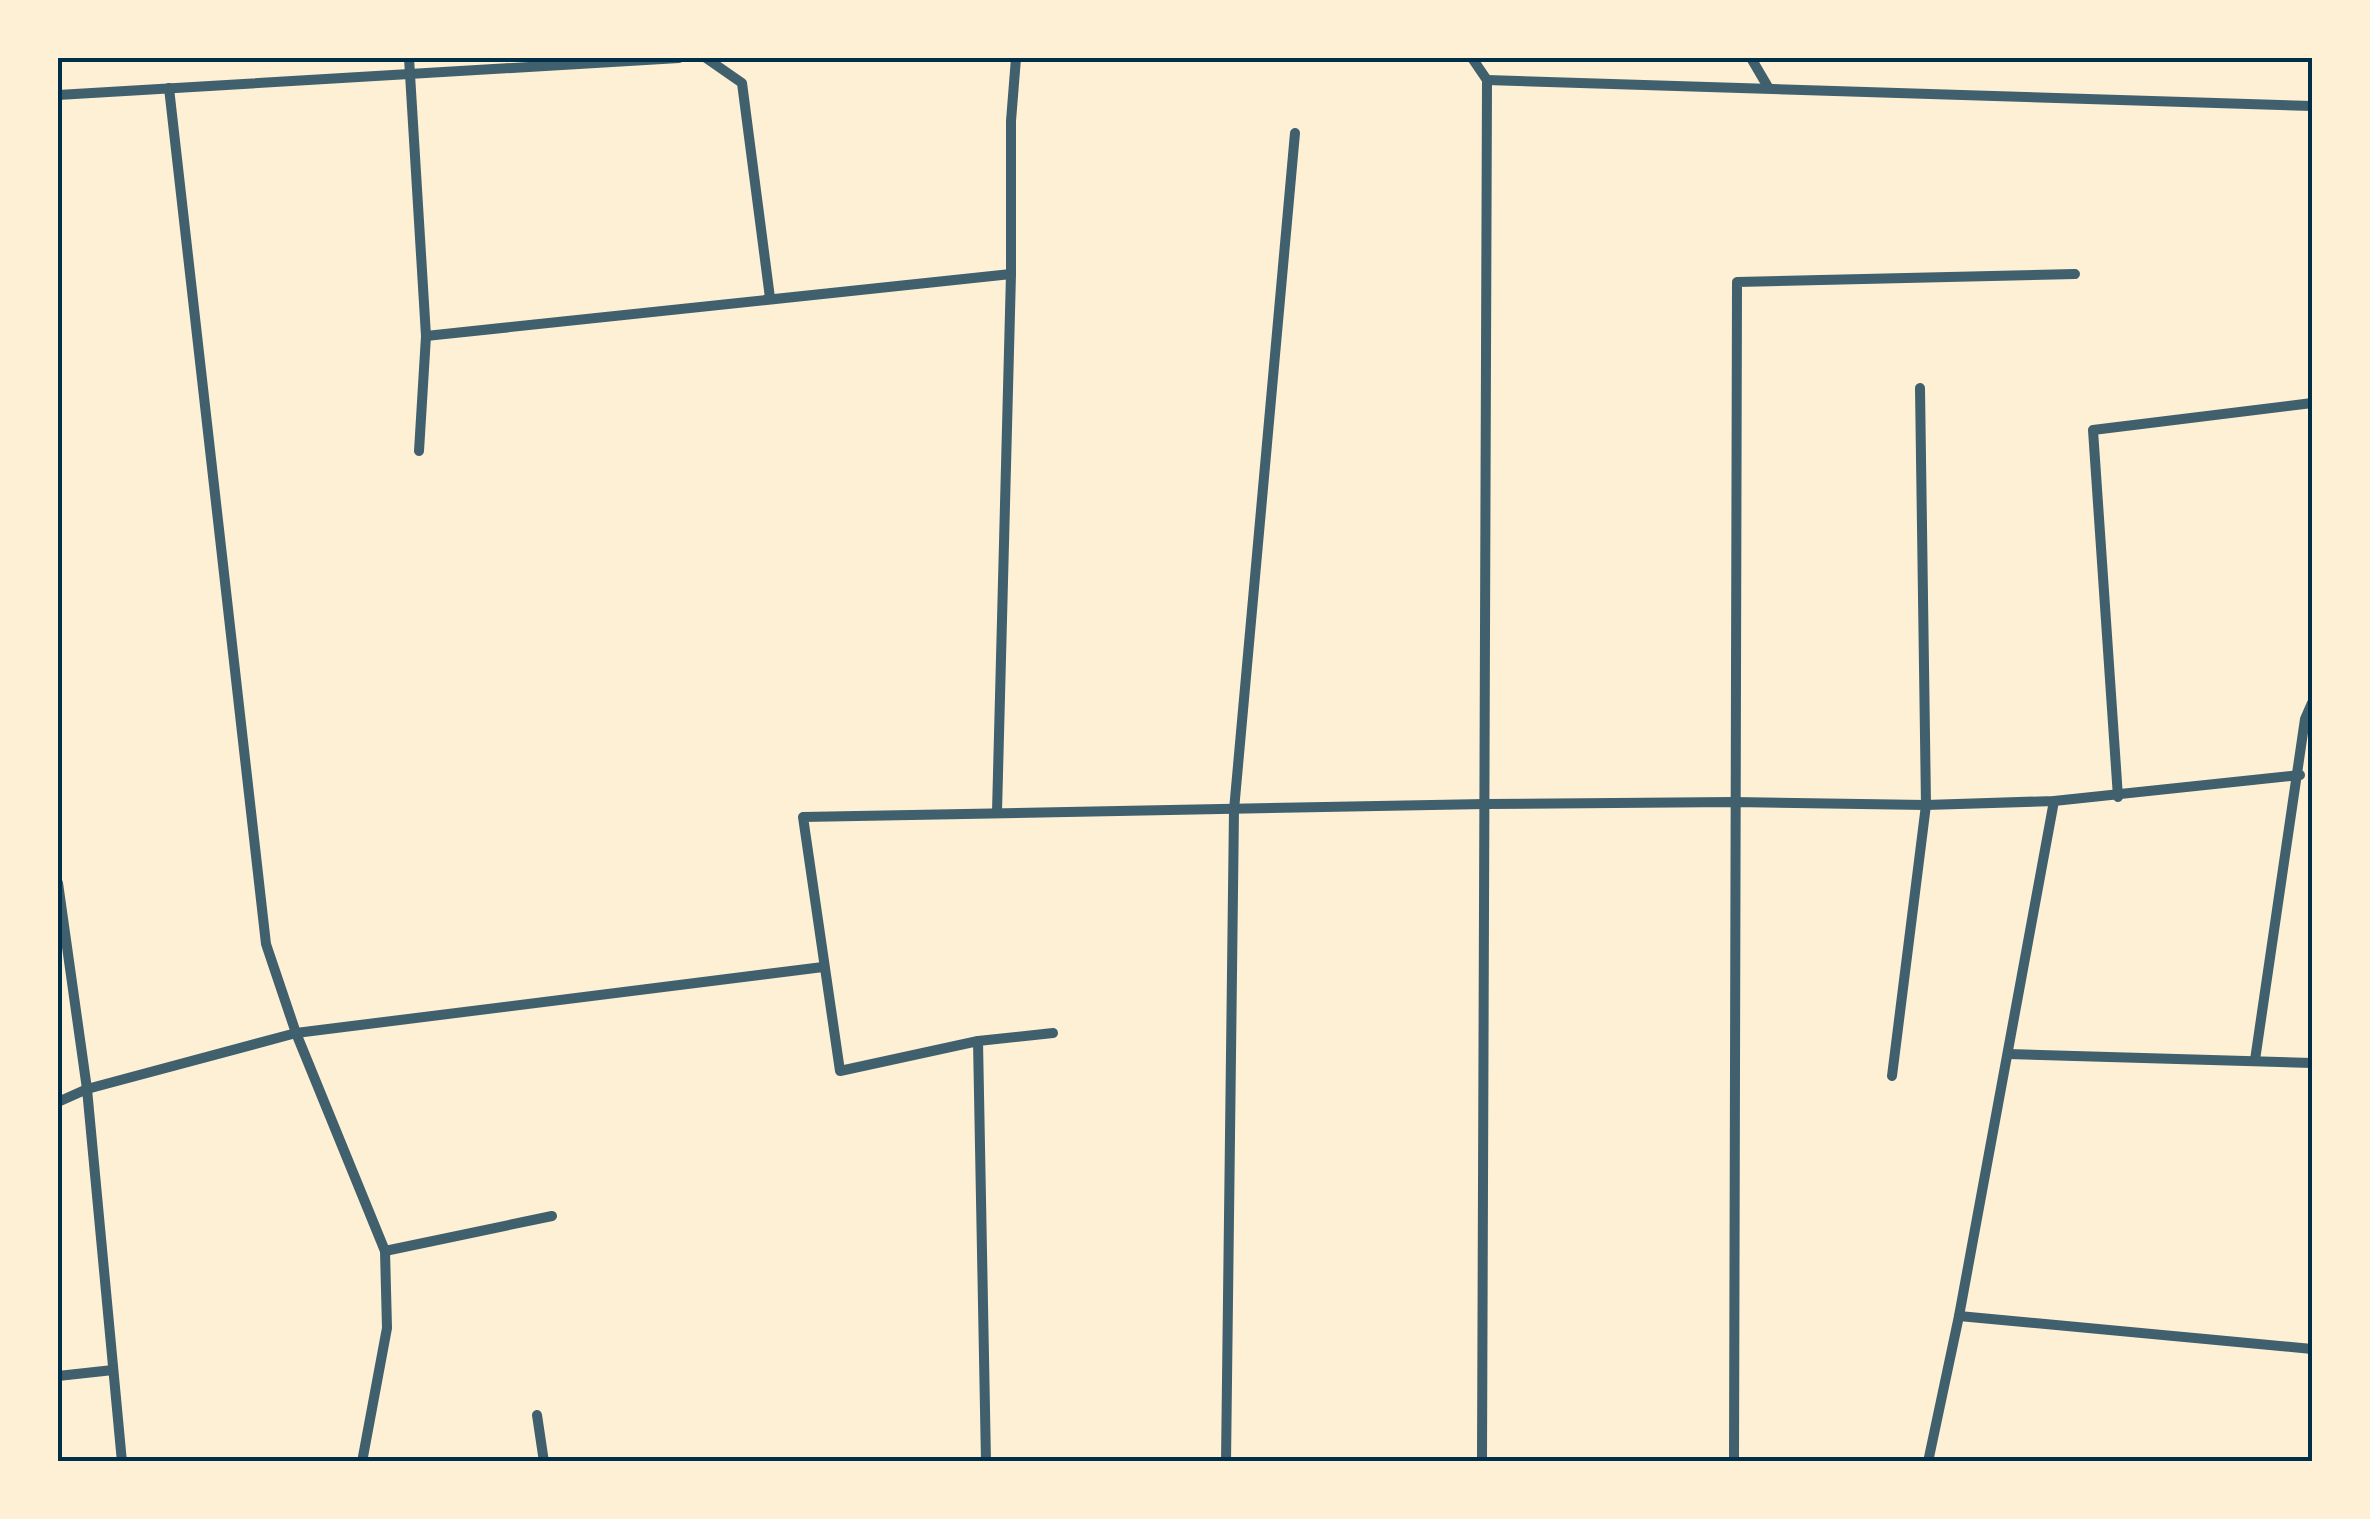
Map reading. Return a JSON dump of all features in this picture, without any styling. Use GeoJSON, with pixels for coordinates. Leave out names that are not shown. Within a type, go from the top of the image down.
{"type":"FeatureCollection","features":[{"type":"Feature","properties":{"kind":"street"},"geometry":{"type":"LineString","coordinates":[[409,58],[426,336],[419,451]]}},
{"type":"Feature","properties":{"kind":"street"},"geometry":{"type":"LineString","coordinates":[[58,96],[679,58]]}},
{"type":"Feature","properties":{"kind":"street"},"geometry":{"type":"LineString","coordinates":[[706,58],[742,84],[770,298]]}},
{"type":"Feature","properties":{"kind":"street"},"geometry":{"type":"LineString","coordinates":[[997,812],[1011,274],[1011,121],[1016,58]]}},
{"type":"Feature","properties":{"kind":"street"},"geometry":{"type":"LineString","coordinates":[[1472,58],[1487,80],[1482,1462]]}},
{"type":"Feature","properties":{"kind":"street"},"geometry":{"type":"LineString","coordinates":[[1751,58],[1768,87]]}},
{"type":"Feature","properties":{"kind":"street"},"geometry":{"type":"LineString","coordinates":[[1487,80],[2312,106]]}},
{"type":"Feature","properties":{"kind":"street"},"geometry":{"type":"LineString","coordinates":[[169,88],[266,944],[296,1032],[386,1251],[387,1328],[362,1462]]}},
{"type":"Feature","properties":{"kind":"street"},"geometry":{"type":"LineString","coordinates":[[1226,1462],[1234,810],[1296,133]]}},
{"type":"Feature","properties":{"kind":"street"},"geometry":{"type":"LineString","coordinates":[[426,336],[1011,274]]}},
{"type":"Feature","properties":{"kind":"street"},"geometry":{"type":"LineString","coordinates":[[1734,1462],[1738,282],[2074,274]]}},
{"type":"Feature","properties":{"kind":"street"},"geometry":{"type":"LineString","coordinates":[[1892,1076],[1926,805],[1920,388]]}},
{"type":"Feature","properties":{"kind":"street"},"geometry":{"type":"LineString","coordinates":[[2118,796],[2093,430],[2312,403]]}},
{"type":"Feature","properties":{"kind":"street"},"geometry":{"type":"LineString","coordinates":[[2256,1060],[2306,719],[2312,702]]}},
{"type":"Feature","properties":{"kind":"street"},"geometry":{"type":"LineString","coordinates":[[1052,1032],[978,1041],[840,1070],[803,817],[1485,804],[1926,805],[2118,796],[2300,775]]}},
{"type":"Feature","properties":{"kind":"street"},"geometry":{"type":"LineString","coordinates":[[1928,1462],[1960,1316],[2054,801]]}},
{"type":"Feature","properties":{"kind":"street"},"geometry":{"type":"LineString","coordinates":[[58,883],[87,1089],[122,1462]]}},
{"type":"Feature","properties":{"kind":"street"},"geometry":{"type":"LineString","coordinates":[[58,1102],[87,1089],[296,1032],[823,967]]}},
{"type":"Feature","properties":{"kind":"street"},"geometry":{"type":"LineString","coordinates":[[978,1041],[986,1462]]}},
{"type":"Feature","properties":{"kind":"street"},"geometry":{"type":"LineString","coordinates":[[2008,1054],[2312,1063]]}},
{"type":"Feature","properties":{"kind":"street"},"geometry":{"type":"LineString","coordinates":[[386,1251],[552,1216]]}},
{"type":"Feature","properties":{"kind":"street"},"geometry":{"type":"LineString","coordinates":[[1960,1316],[2312,1349]]}},
{"type":"Feature","properties":{"kind":"street"},"geometry":{"type":"LineString","coordinates":[[58,1376],[113,1370]]}},
{"type":"Feature","properties":{"kind":"street"},"geometry":{"type":"LineString","coordinates":[[538,1415],[544,1462]]}}]}
